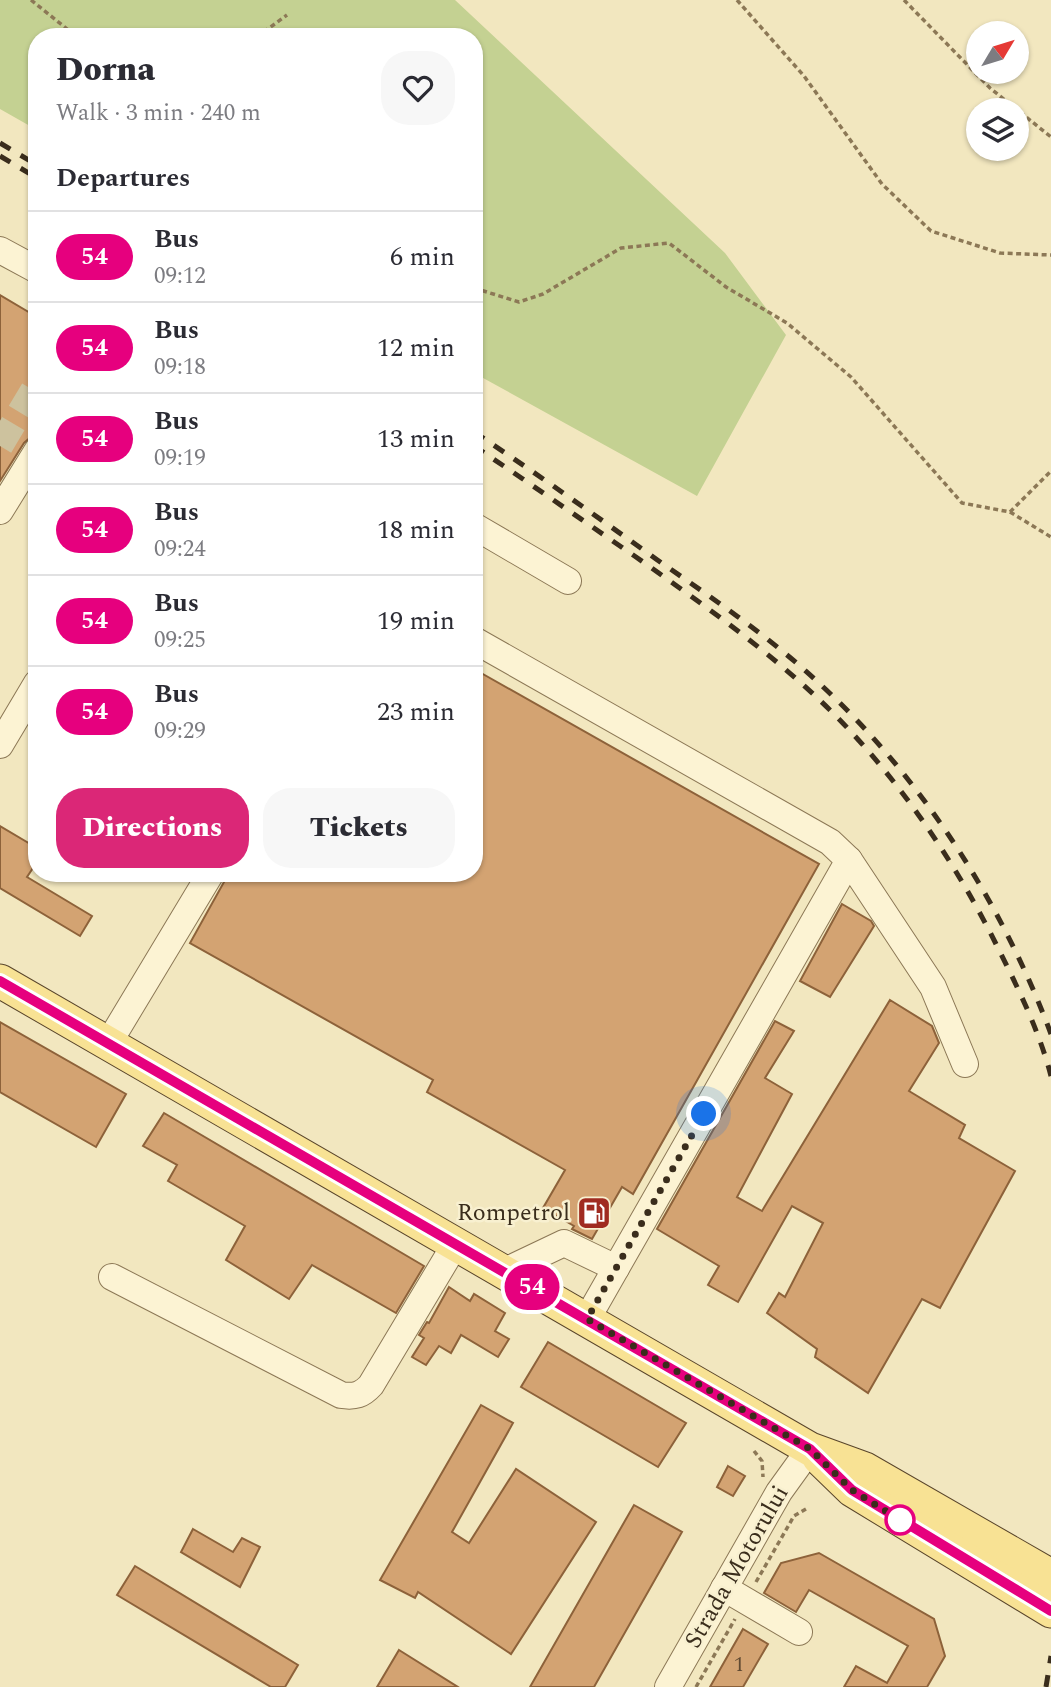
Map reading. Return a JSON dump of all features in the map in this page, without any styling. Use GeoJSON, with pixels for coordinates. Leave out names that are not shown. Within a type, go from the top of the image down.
{"type":"FeatureCollection","features":[{"type":"Feature","properties":{"kind":"main road"},"geometry":{"type":"LineString","coordinates":[[0,981],[810,1449],[865,1469],[1051,1576]]}},
{"type":"Feature","properties":{"kind":"main road"},"geometry":{"type":"LineString","coordinates":[[810,1449],[852,1490],[1051,1611]]}},
{"type":"Feature","properties":{"kind":"street"},"geometry":{"type":"LineString","coordinates":[[0,250],[28,265]]}},
{"type":"Feature","properties":{"kind":"street"},"geometry":{"type":"LineString","coordinates":[[0,511],[28,466]]}},
{"type":"Feature","properties":{"kind":"street"},"geometry":{"type":"LineString","coordinates":[[483,531],[568,581]]}},
{"type":"Feature","properties":{"kind":"street"},"geometry":{"type":"LineString","coordinates":[[483,645],[830,842],[849,860],[933,987],[965,1064]]}},
{"type":"Feature","properties":{"kind":"street"},"geometry":{"type":"LineString","coordinates":[[0,746],[28,698]]}},
{"type":"Feature","properties":{"kind":"street"},"geometry":{"type":"LineString","coordinates":[[587,1319],[849,860]]}},
{"type":"Feature","properties":{"kind":"street"},"geometry":{"type":"LineString","coordinates":[[108,1044],[206,882]]}},
{"type":"Feature","properties":{"kind":"street"},"geometry":{"type":"LineString","coordinates":[[112,1277],[341,1395],[354,1397],[371,1385],[456,1243]]}},
{"type":"Feature","properties":{"kind":"street"},"geometry":{"type":"LineString","coordinates":[[505,1271],[564,1243],[616,1268]]}},
{"type":"Feature","properties":{"kind":"street","name":"Strada Motorului"},"geometry":{"type":"LineString","coordinates":[[668,1687],[779,1492],[810,1449]]}},
{"type":"Feature","properties":{"kind":"street"},"geometry":{"type":"LineString","coordinates":[[724,1588],[799,1632]]}},
{"type":"Feature","properties":{"kind":"path"},"geometry":{"type":"LineString","coordinates":[[31,0],[66,28]]}},
{"type":"Feature","properties":{"kind":"path"},"geometry":{"type":"LineString","coordinates":[[737,0],[804,76],[882,184],[931,231],[1000,253],[1051,255]]}},
{"type":"Feature","properties":{"kind":"path"},"geometry":{"type":"LineString","coordinates":[[904,0],[990,88],[1051,138]]}},
{"type":"Feature","properties":{"kind":"path"},"geometry":{"type":"LineString","coordinates":[[269,28],[287,15]]}},
{"type":"Feature","properties":{"kind":"path"},"geometry":{"type":"LineString","coordinates":[[483,291],[519,302],[543,294],[621,248],[669,243],[726,287],[787,323],[851,377],[962,503],[1010,512],[1051,537]]}},
{"type":"Feature","properties":{"kind":"path"},"geometry":{"type":"LineString","coordinates":[[1010,512],[1051,471]]}},
{"type":"Feature","properties":{"kind":"path"},"geometry":{"type":"LineString","coordinates":[[754,1451],[762,1461],[762,1480]]}},
{"type":"Feature","properties":{"kind":"green space"},"geometry":{"type":"Polygon","coordinates":[[[0,0],[455,0],[725,253],[786,335],[697,496],[483,378],[483,28],[28,28],[28,125],[0,109],[0,0]]]}},
{"type":"Feature","properties":{"kind":"building"},"geometry":{"type":"Polygon","coordinates":[[[0,295],[28,312],[28,440],[0,481],[0,295]]]}},
{"type":"Feature","properties":{"kind":"building"},"geometry":{"type":"Polygon","coordinates":[[[483,674],[819,864],[633,1194],[622,1187],[592,1239],[572,1229],[574,1226],[543,1208],[565,1170],[427,1092],[433,1080],[190,943],[224,882],[483,882],[483,674]]]}},
{"type":"Feature","properties":{"kind":"building"},"geometry":{"type":"Polygon","coordinates":[[[0,826],[28,843],[28,882],[35,882],[92,916],[80,936],[0,888],[0,826]]]}},
{"type":"Feature","properties":{"kind":"building"},"geometry":{"type":"Polygon","coordinates":[[[842,904],[871,921],[874,926],[830,997],[800,981],[842,904]]]}},
{"type":"Feature","properties":{"kind":"building"},"geometry":{"type":"Polygon","coordinates":[[[890,1000],[932,1026],[939,1043],[909,1091],[965,1125],[959,1138],[1015,1171],[940,1308],[922,1299],[868,1393],[815,1357],[817,1349],[767,1313],[779,1293],[785,1297],[823,1223],[792,1206],[738,1302],[708,1285],[719,1266],[657,1229],[775,1021],[794,1031],[765,1078],[792,1094],[737,1197],[762,1211],[890,1000]]]}},
{"type":"Feature","properties":{"kind":"building"},"geometry":{"type":"Polygon","coordinates":[[[0,1022],[126,1094],[96,1147],[0,1092],[0,1022]]]}},
{"type":"Feature","properties":{"kind":"building"},"geometry":{"type":"Polygon","coordinates":[[[164,1113],[424,1266],[396,1313],[312,1265],[289,1299],[226,1260],[245,1226],[168,1181],[177,1165],[143,1146],[164,1113]]]}},
{"type":"Feature","properties":{"kind":"building"},"geometry":{"type":"Polygon","coordinates":[[[449,1287],[470,1301],[474,1294],[505,1313],[495,1331],[509,1339],[498,1357],[461,1335],[451,1353],[439,1346],[426,1365],[412,1357],[424,1338],[419,1335],[427,1322],[429,1323],[449,1287]]]}},
{"type":"Feature","properties":{"kind":"building"},"geometry":{"type":"Polygon","coordinates":[[[548,1342],[686,1423],[658,1467],[521,1387],[548,1342]]]}},
{"type":"Feature","properties":{"kind":"building"},"geometry":{"type":"Polygon","coordinates":[[[481,1405],[513,1423],[452,1532],[469,1543],[516,1469],[596,1522],[511,1654],[418,1592],[415,1598],[380,1580],[481,1405]]]}},
{"type":"Feature","properties":{"kind":"building"},"geometry":{"type":"Polygon","coordinates":[[[728,1466],[745,1476],[733,1496],[717,1487],[728,1466]]]}},
{"type":"Feature","properties":{"kind":"building"},"geometry":{"type":"Polygon","coordinates":[[[634,1505],[682,1532],[594,1687],[530,1687],[634,1505]]]}},
{"type":"Feature","properties":{"kind":"building"},"geometry":{"type":"Polygon","coordinates":[[[193,1529],[233,1552],[242,1538],[260,1547],[240,1587],[181,1552],[193,1529]]]}},
{"type":"Feature","properties":{"kind":"building"},"geometry":{"type":"Polygon","coordinates":[[[819,1553],[934,1619],[945,1656],[927,1687],[844,1687],[856,1666],[887,1683],[908,1646],[809,1590],[796,1612],[764,1593],[781,1563],[819,1553]]]}},
{"type":"Feature","properties":{"kind":"building"},"geometry":{"type":"Polygon","coordinates":[[[135,1566],[298,1665],[285,1687],[271,1687],[117,1595],[135,1566]]]}},
{"type":"Feature","properties":{"kind":"building"},"geometry":{"type":"Polygon","coordinates":[[[743,1629],[768,1644],[743,1687],[710,1687],[743,1629]]]}},
{"type":"Feature","properties":{"kind":"building"},"geometry":{"type":"Polygon","coordinates":[[[399,1650],[458,1687],[377,1687],[399,1650]]]}},
{"type":"Feature","properties":{"kind":"tunnel"},"geometry":{"type":"LineString","coordinates":[[0,446],[28,399]]}},
{"type":"Feature","properties":{"kind":"railway"},"geometry":{"type":"LineString","coordinates":[[0,143],[28,160]]}},
{"type":"Feature","properties":{"kind":"railway"},"geometry":{"type":"LineString","coordinates":[[0,156],[28,173]]}},
{"type":"Feature","properties":{"kind":"railway"},"geometry":{"type":"LineString","coordinates":[[483,438],[740,618],[801,667],[857,721],[925,802],[984,891],[1009,938],[1051,1034]]}},
{"type":"Feature","properties":{"kind":"railway"},"geometry":{"type":"LineString","coordinates":[[483,452],[737,630],[785,669],[856,737],[923,821],[980,913],[1034,1025],[1051,1076]]}},
{"type":"Feature","properties":{"kind":"railway"},"geometry":{"type":"LineString","coordinates":[[1046,1687],[1051,1656]]}},
{"type":"Feature","properties":{"kind":"bus line","name":"54"},"geometry":{"type":"LineString","coordinates":[[0,981],[810,1449],[852,1490],[1051,1611]]}},
{"type":"Feature","properties":{"kind":"place","name":"Rompetrol"},"geometry":{"type":"Point","coordinates":[594,1213]}},
{"type":"Feature","properties":{"kind":"route"},"geometry":{"type":"LineString","coordinates":[[704,1114],[587,1319],[810,1449],[852,1490],[900,1520]]}}]}
